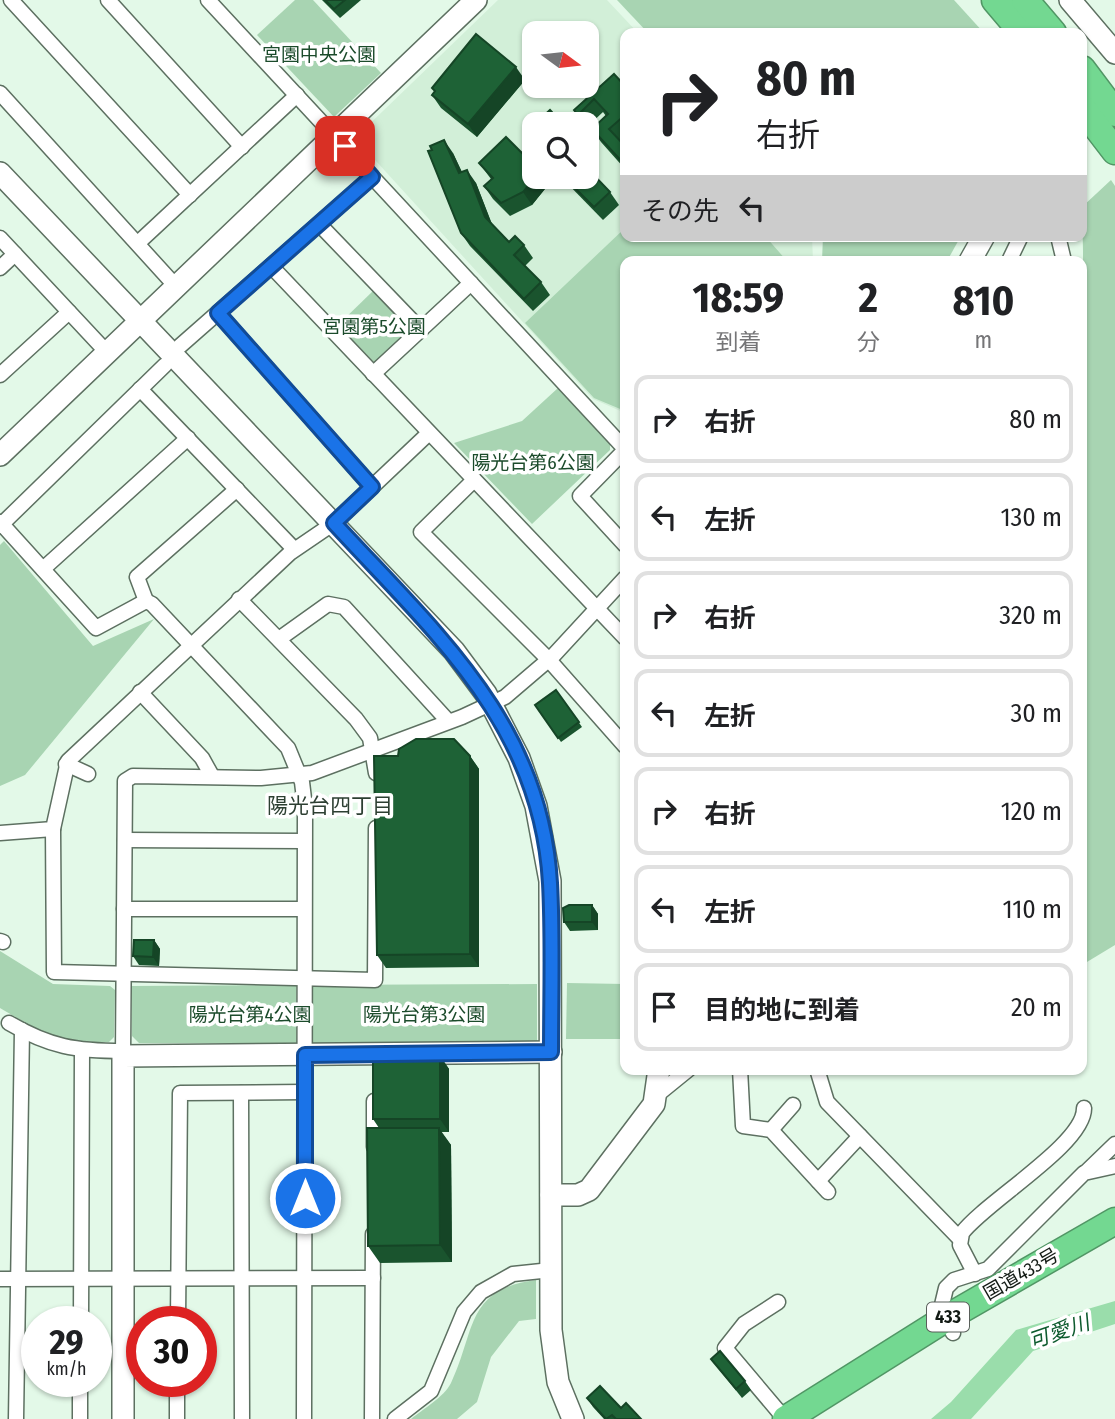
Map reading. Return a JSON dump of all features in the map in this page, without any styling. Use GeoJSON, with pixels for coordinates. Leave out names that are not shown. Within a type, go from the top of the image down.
{"type":"FeatureCollection","features":[{"type":"Feature","properties":{"kind":"highway"},"geometry":{"type":"LineString","coordinates":[[995,0],[1019,28]]}},
{"type":"Feature","properties":{"kind":"highway"},"geometry":{"type":"LineString","coordinates":[[1025,0],[1049,28]]}},
{"type":"Feature","properties":{"kind":"highway"},"geometry":{"type":"LineString","coordinates":[[1087,76],[1115,113]]}},
{"type":"Feature","properties":{"kind":"highway"},"geometry":{"type":"LineString","coordinates":[[1087,115],[1115,151]]}},
{"type":"Feature","properties":{"kind":"highway","name":"国道433号"},"geometry":{"type":"LineString","coordinates":[[812,1419],[949,1326],[1115,1221]]}},
{"type":"Feature","properties":{"kind":"highway","name":"国道433号"},"geometry":{"type":"LineString","coordinates":[[783,1415],[1115,1238]]}},
{"type":"Feature","properties":{"kind":"street"},"geometry":{"type":"LineString","coordinates":[[11,0],[190,195]]}},
{"type":"Feature","properties":{"kind":"street"},"geometry":{"type":"LineString","coordinates":[[108,0],[242,147]]}},
{"type":"Feature","properties":{"kind":"street"},"geometry":{"type":"LineString","coordinates":[[208,0],[620,444]]}},
{"type":"Feature","properties":{"kind":"street"},"geometry":{"type":"LineString","coordinates":[[0,455],[476,0]]}},
{"type":"Feature","properties":{"kind":"street"},"geometry":{"type":"LineString","coordinates":[[1070,0],[1115,53]]}},
{"type":"Feature","properties":{"kind":"street"},"geometry":{"type":"LineString","coordinates":[[0,93],[171,281]]}},
{"type":"Feature","properties":{"kind":"street"},"geometry":{"type":"LineString","coordinates":[[138,243],[297,95]]}},
{"type":"Feature","properties":{"kind":"street"},"geometry":{"type":"LineString","coordinates":[[0,173],[454,651],[491,704],[529,784],[550,881],[551,1270],[554,1365],[573,1419]]}},
{"type":"Feature","properties":{"kind":"street"},"geometry":{"type":"LineString","coordinates":[[180,346],[372,177]]}},
{"type":"Feature","properties":{"kind":"street"},"geometry":{"type":"LineString","coordinates":[[319,224],[421,330]]}},
{"type":"Feature","properties":{"kind":"street"},"geometry":{"type":"LineString","coordinates":[[0,238],[100,345]]}},
{"type":"Feature","properties":{"kind":"street"},"geometry":{"type":"LineString","coordinates":[[0,268],[15,254]]}},
{"type":"Feature","properties":{"kind":"street"},"geometry":{"type":"LineString","coordinates":[[271,266],[620,633]]}},
{"type":"Feature","properties":{"kind":"street"},"geometry":{"type":"LineString","coordinates":[[373,374],[471,283]]}},
{"type":"Feature","properties":{"kind":"street"},"geometry":{"type":"LineString","coordinates":[[0,375],[69,312]]}},
{"type":"Feature","properties":{"kind":"street"},"geometry":{"type":"LineString","coordinates":[[218,313],[372,487]]}},
{"type":"Feature","properties":{"kind":"street"},"geometry":{"type":"LineString","coordinates":[[146,601],[96,628],[1,524],[165,365]]}},
{"type":"Feature","properties":{"kind":"street"},"geometry":{"type":"LineString","coordinates":[[140,389],[294,550]]}},
{"type":"Feature","properties":{"kind":"street"},"geometry":{"type":"LineString","coordinates":[[54,972],[53,829],[66,764],[239,600],[294,550],[334,523],[429,433]]}},
{"type":"Feature","properties":{"kind":"street"},"geometry":{"type":"LineString","coordinates":[[43,569],[188,438]]}},
{"type":"Feature","properties":{"kind":"street"},"geometry":{"type":"LineString","coordinates":[[620,454],[580,496],[620,540]]}},
{"type":"Feature","properties":{"kind":"street"},"geometry":{"type":"LineString","coordinates":[[474,480],[421,532],[549,660],[620,740]]}},
{"type":"Feature","properties":{"kind":"street"},"geometry":{"type":"LineString","coordinates":[[237,489],[137,577],[146,601],[191,644],[288,748],[299,774],[305,807],[304,1419]]}},
{"type":"Feature","properties":{"kind":"street"},"geometry":{"type":"LineString","coordinates":[[123,1419],[125,840],[119,780],[133,776],[261,778],[312,773],[448,721],[505,698],[549,660],[620,584]]}},
{"type":"Feature","properties":{"kind":"street"},"geometry":{"type":"LineString","coordinates":[[239,600],[356,719],[370,738],[376,790]]}},
{"type":"Feature","properties":{"kind":"street"},"geometry":{"type":"LineString","coordinates":[[278,639],[328,604],[344,607],[448,721]]}},
{"type":"Feature","properties":{"kind":"street"},"geometry":{"type":"LineString","coordinates":[[140,692],[202,758],[212,776]]}},
{"type":"Feature","properties":{"kind":"street"},"geometry":{"type":"LineString","coordinates":[[66,764],[88,774]]}},
{"type":"Feature","properties":{"kind":"street"},"geometry":{"type":"LineString","coordinates":[[40,964],[54,972],[375,980],[376,818]]}},
{"type":"Feature","properties":{"kind":"street"},"geometry":{"type":"LineString","coordinates":[[0,833],[53,829]]}},
{"type":"Feature","properties":{"kind":"street"},"geometry":{"type":"LineString","coordinates":[[125,840],[304,841]]}},
{"type":"Feature","properties":{"kind":"street"},"geometry":{"type":"LineString","coordinates":[[124,909],[303,909]]}},
{"type":"Feature","properties":{"kind":"street"},"geometry":{"type":"LineString","coordinates":[[16,1419],[18,1279],[15,1026],[44,1042],[82,1051],[305,1055],[374,1067],[551,1052]]}},
{"type":"Feature","properties":{"kind":"street"},"geometry":{"type":"LineString","coordinates":[[81,1306],[82,1051]]}},
{"type":"Feature","properties":{"kind":"street"},"geometry":{"type":"LineString","coordinates":[[374,1067],[374,1160]]}},
{"type":"Feature","properties":{"kind":"street"},"geometry":{"type":"LineString","coordinates":[[551,1195],[578,1195],[589,1190],[654,1104],[659,1075]]}},
{"type":"Feature","properties":{"kind":"street"},"geometry":{"type":"LineString","coordinates":[[657,1095],[682,1075]]}},
{"type":"Feature","properties":{"kind":"street"},"geometry":{"type":"LineString","coordinates":[[740,1075],[743,1126],[771,1130],[823,1186],[860,1136]]}},
{"type":"Feature","properties":{"kind":"street"},"geometry":{"type":"LineString","coordinates":[[819,1075],[827,1102],[960,1239],[975,1274]]}},
{"type":"Feature","properties":{"kind":"street"},"geometry":{"type":"LineString","coordinates":[[178,1306],[180,1093],[305,1092]]}},
{"type":"Feature","properties":{"kind":"street"},"geometry":{"type":"LineString","coordinates":[[242,1093],[242,1419]]}},
{"type":"Feature","properties":{"kind":"street"},"geometry":{"type":"LineString","coordinates":[[771,1130],[793,1105]]}},
{"type":"Feature","properties":{"kind":"street"},"geometry":{"type":"LineString","coordinates":[[960,1239],[972,1222],[1061,1147],[1084,1116],[1084,1108]]}},
{"type":"Feature","properties":{"kind":"street"},"geometry":{"type":"LineString","coordinates":[[949,1326],[941,1308],[946,1288],[954,1280],[975,1274],[992,1265],[1115,1144]]}},
{"type":"Feature","properties":{"kind":"street"},"geometry":{"type":"LineString","coordinates":[[1085,1173],[1115,1166]]}},
{"type":"Feature","properties":{"kind":"street"},"geometry":{"type":"LineString","coordinates":[[372,1419],[373,1212]]}},
{"type":"Feature","properties":{"kind":"street"},"geometry":{"type":"LineString","coordinates":[[395,1419],[432,1391],[464,1312],[481,1292],[513,1274],[551,1270]]}},
{"type":"Feature","properties":{"kind":"street"},"geometry":{"type":"LineString","coordinates":[[0,1279],[373,1278]]}},
{"type":"Feature","properties":{"kind":"street"},"geometry":{"type":"LineString","coordinates":[[779,1302],[744,1324],[725,1348],[783,1415]]}},
{"type":"Feature","properties":{"kind":"street"},"geometry":{"type":"LineString","coordinates":[[80,1397],[80,1419]]}},
{"type":"Feature","properties":{"kind":"street"},"geometry":{"type":"LineString","coordinates":[[177,1397],[177,1419]]}},
{"type":"Feature","properties":{"kind":"shaded area"},"geometry":{"type":"Polygon","coordinates":[[[498,0],[607,0],[633,28],[620,28],[620,242],[812,242],[813,256],[620,256],[620,411],[593,399],[355,138],[498,0]]]}},
{"type":"Feature","properties":{"kind":"green space","name":"宮園中央公園"},"geometry":{"type":"Polygon","coordinates":[[[295,0],[313,0],[381,73],[334,117],[257,35],[295,0]]]}},
{"type":"Feature","properties":{"kind":"green space"},"geometry":{"type":"Polygon","coordinates":[[[617,0],[954,0],[979,28],[643,28],[617,0]]]}},
{"type":"Feature","properties":{"kind":"green space"},"geometry":{"type":"Polygon","coordinates":[[[1111,180],[1115,186],[1115,945],[1087,962],[1087,256],[1083,256],[1083,242],[1087,242],[1087,202],[1111,180]]]}},
{"type":"Feature","properties":{"kind":"green space"},"geometry":{"type":"Polygon","coordinates":[[[620,233],[620,242],[770,242],[783,256],[620,256],[620,409],[594,398],[525,323],[620,233]]]}},
{"type":"Feature","properties":{"kind":"green space"},"geometry":{"type":"Polygon","coordinates":[[[823,242],[958,242],[950,256],[822,256],[823,242]]]}},
{"type":"Feature","properties":{"kind":"green space","name":"宮園第5公園"},"geometry":{"type":"Polygon","coordinates":[[[374,290],[411,328],[375,363],[338,325],[374,290]]]}},
{"type":"Feature","properties":{"kind":"green space","name":"陽光台第6公園"},"geometry":{"type":"Polygon","coordinates":[[[558,388],[610,441],[610,450],[532,524],[454,443],[522,421],[558,388]]]}},
{"type":"Feature","properties":{"kind":"green space"},"geometry":{"type":"Polygon","coordinates":[[[4,541],[93,646],[154,619],[25,775],[0,786],[0,545],[4,541]]]}},
{"type":"Feature","properties":{"kind":"green space"},"geometry":{"type":"Polygon","coordinates":[[[0,951],[53,984],[110,986],[115,990],[114,1037],[109,1042],[63,1038],[40,1030],[0,1008],[0,951]]]}},
{"type":"Feature","properties":{"kind":"green space"},"geometry":{"type":"Polygon","coordinates":[[[567,983],[620,984],[620,1039],[566,1039],[567,983]]]}},
{"type":"Feature","properties":{"kind":"green space","name":"陽光台第3公園"},"geometry":{"type":"Polygon","coordinates":[[[537,984],[537,1043],[312,1044],[312,985],[537,984]]]}},
{"type":"Feature","properties":{"kind":"green space","name":"陽光台第4公園"},"geometry":{"type":"Polygon","coordinates":[[[296,985],[296,1043],[139,1043],[132,1036],[132,986],[296,985]]]}},
{"type":"Feature","properties":{"kind":"green space"},"geometry":{"type":"Polygon","coordinates":[[[536,1280],[536,1319],[519,1321],[491,1357],[477,1402],[457,1419],[411,1419],[448,1388],[476,1315],[484,1303],[496,1293],[513,1285],[536,1280]]]}},
{"type":"Feature","properties":{"kind":"water","name":"可愛川"},"geometry":{"type":"Polygon","coordinates":[[[1115,1301],[1115,1324],[1033,1351],[971,1419],[931,1419],[951,1402],[1016,1330],[1115,1301]]]}},
{"type":"Feature","properties":{"kind":"building"},"geometry":{"type":"Polygon","coordinates":[[[325,0],[345,0],[334,9],[325,0]]]}},
{"type":"Feature","properties":{"kind":"building"},"geometry":{"type":"Polygon","coordinates":[[[476,34],[516,67],[468,124],[432,95],[435,91],[432,88],[476,34]]]}},
{"type":"Feature","properties":{"kind":"building"},"geometry":{"type":"Polygon","coordinates":[[[614,74],[620,81],[620,119],[609,129],[620,141],[620,160],[599,137],[599,122],[608,114],[594,99],[581,112],[574,110],[587,98],[599,98],[599,88],[614,74]]]}},
{"type":"Feature","properties":{"kind":"building"},"geometry":{"type":"Polygon","coordinates":[[[506,137],[522,153],[522,189],[525,189],[501,203],[484,186],[493,178],[479,163],[506,137]]]}},
{"type":"Feature","properties":{"kind":"building"},"geometry":{"type":"Polygon","coordinates":[[[444,140],[459,173],[467,170],[485,217],[509,242],[515,236],[524,245],[514,255],[541,282],[524,299],[461,233],[428,151],[432,150],[430,146],[444,140]]]}},
{"type":"Feature","properties":{"kind":"building"},"geometry":{"type":"Polygon","coordinates":[[[599,181],[610,192],[594,207],[576,189],[599,189],[599,181]]]}},
{"type":"Feature","properties":{"kind":"building"},"geometry":{"type":"Polygon","coordinates":[[[556,690],[579,722],[558,738],[535,705],[556,690]]]}},
{"type":"Feature","properties":{"kind":"building"},"geometry":{"type":"Polygon","coordinates":[[[416,739],[454,739],[470,756],[470,954],[377,955],[374,756],[398,756],[399,749],[416,739]]]}},
{"type":"Feature","properties":{"kind":"building"},"geometry":{"type":"Polygon","coordinates":[[[569,905],[592,905],[592,922],[564,922],[563,908],[569,905]]]}},
{"type":"Feature","properties":{"kind":"building"},"geometry":{"type":"Polygon","coordinates":[[[134,940],[154,940],[153,957],[133,956],[134,940]]]}},
{"type":"Feature","properties":{"kind":"building"},"geometry":{"type":"Polygon","coordinates":[[[373,1056],[440,1056],[440,1119],[373,1119],[373,1056]]]}},
{"type":"Feature","properties":{"kind":"building"},"geometry":{"type":"Polygon","coordinates":[[[367,1128],[439,1128],[440,1245],[368,1246],[367,1128]]]}},
{"type":"Feature","properties":{"kind":"building"},"geometry":{"type":"Polygon","coordinates":[[[720,1351],[745,1381],[736,1389],[711,1359],[720,1351]]]}},
{"type":"Feature","properties":{"kind":"building"},"geometry":{"type":"Polygon","coordinates":[[[600,1386],[621,1408],[626,1403],[641,1419],[616,1419],[612,1415],[606,1419],[587,1398],[600,1386]]]}},
{"type":"Feature","properties":{"kind":"district","name":"陽光台四丁目"},"geometry":{"type":"Point","coordinates":[330,806]}},
{"type":"Feature","properties":{"kind":"route"},"geometry":{"type":"LineString","coordinates":[[305,1198],[305,1055],[551,1052],[550,881],[536,806],[519,758],[485,694],[454,651],[334,523],[372,487],[218,313],[372,177],[345,146]]}}]}
